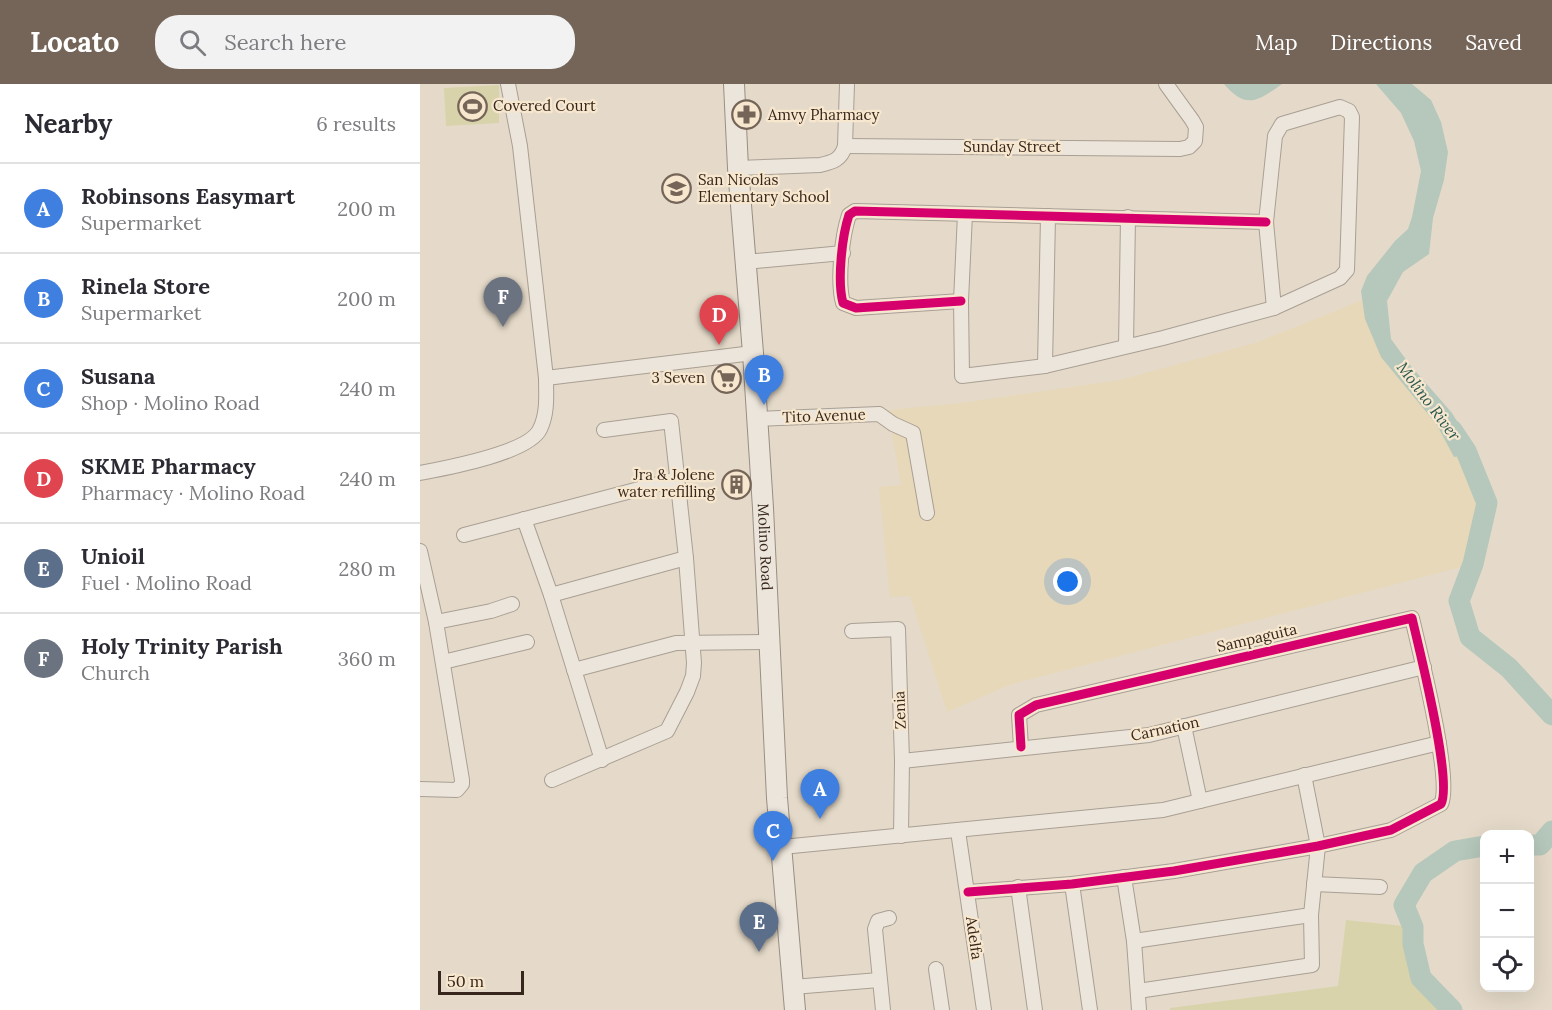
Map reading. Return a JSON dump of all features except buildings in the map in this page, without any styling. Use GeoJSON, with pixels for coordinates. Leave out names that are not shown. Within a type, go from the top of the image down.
{"type":"FeatureCollection","features":[{"type":"Feature","properties":{"kind":"main road","name":"Molino Road"},"geometry":{"type":"LineString","coordinates":[[734,84],[738,168],[753,353],[768,642],[795,1010]]}},
{"type":"Feature","properties":{"kind":"street"},"geometry":{"type":"LineString","coordinates":[[420,473],[460,466],[515,449],[540,430],[546,408],[546,378],[520,146],[508,84]]}},
{"type":"Feature","properties":{"kind":"street"},"geometry":{"type":"LineString","coordinates":[[738,168],[831,163],[843,154],[847,84]]}},
{"type":"Feature","properties":{"kind":"street","name":"Sunday Street"},"geometry":{"type":"LineString","coordinates":[[845,146],[1180,149],[1189,147],[1195,141],[1196,127],[1166,84]]}},
{"type":"Feature","properties":{"kind":"street"},"geometry":{"type":"LineString","coordinates":[[965,214],[961,301],[962,376],[1045,366],[1163,338],[1274,308],[1340,278],[1347,270],[1352,117],[1349,111],[1340,107],[1282,124],[1275,136],[1266,222],[1274,308]]}},
{"type":"Feature","properties":{"kind":"street"},"geometry":{"type":"LineString","coordinates":[[961,301],[856,308],[843,303],[840,294],[846,223],[849,215],[855,211],[1266,222]]}},
{"type":"Feature","properties":{"kind":"street"},"geometry":{"type":"LineString","coordinates":[[1045,366],[1048,216]]}},
{"type":"Feature","properties":{"kind":"street"},"geometry":{"type":"LineString","coordinates":[[1126,346],[1128,217]]}},
{"type":"Feature","properties":{"kind":"street"},"geometry":{"type":"LineString","coordinates":[[745,262],[843,253]]}},
{"type":"Feature","properties":{"kind":"street"},"geometry":{"type":"LineString","coordinates":[[546,378],[753,353]]}},
{"type":"Feature","properties":{"kind":"street","name":"Tito Avenue"},"geometry":{"type":"LineString","coordinates":[[757,419],[879,414],[893,424],[913,433],[927,513]]}},
{"type":"Feature","properties":{"kind":"street"},"geometry":{"type":"LineString","coordinates":[[552,780],[667,731],[693,676],[693,642],[686,558],[671,421],[604,430]]}},
{"type":"Feature","properties":{"kind":"street"},"geometry":{"type":"LineString","coordinates":[[464,535],[677,478]]}},
{"type":"Feature","properties":{"kind":"street"},"geometry":{"type":"LineString","coordinates":[[524,519],[551,595],[602,760]]}},
{"type":"Feature","properties":{"kind":"street"},"geometry":{"type":"LineString","coordinates":[[420,551],[436,622],[462,784],[453,790],[420,789]]}},
{"type":"Feature","properties":{"kind":"street"},"geometry":{"type":"LineString","coordinates":[[551,595],[686,558]]}},
{"type":"Feature","properties":{"kind":"street"},"geometry":{"type":"LineString","coordinates":[[436,622],[491,611],[512,604]]}},
{"type":"Feature","properties":{"kind":"street","name":"Sampaguita"},"geometry":{"type":"LineString","coordinates":[[1021,747],[1019,715],[1036,705],[1412,618],[1438,743],[1444,790],[1441,804],[1391,830],[1318,846]]}},
{"type":"Feature","properties":{"kind":"street","name":"Zenia"},"geometry":{"type":"LineString","coordinates":[[852,631],[898,629],[902,761],[901,836]]}},
{"type":"Feature","properties":{"kind":"street"},"geometry":{"type":"LineString","coordinates":[[443,662],[527,642]]}},
{"type":"Feature","properties":{"kind":"street"},"geometry":{"type":"LineString","coordinates":[[574,670],[676,643],[768,642]]}},
{"type":"Feature","properties":{"kind":"street","name":"Carnation"},"geometry":{"type":"LineString","coordinates":[[902,761],[1149,735],[1424,667]]}},
{"type":"Feature","properties":{"kind":"street"},"geometry":{"type":"LineString","coordinates":[[1184,726],[1200,801]]}},
{"type":"Feature","properties":{"kind":"street"},"geometry":{"type":"LineString","coordinates":[[782,847],[1163,810],[1438,743]]}},
{"type":"Feature","properties":{"kind":"street"},"geometry":{"type":"LineString","coordinates":[[1138,991],[1312,965],[1311,915],[1318,846],[1304,775]]}},
{"type":"Feature","properties":{"kind":"street","name":"Adelfa"},"geometry":{"type":"LineString","coordinates":[[958,831],[984,1010]]}},
{"type":"Feature","properties":{"kind":"street"},"geometry":{"type":"LineString","coordinates":[[968,892],[1072,884],[1174,871],[1318,846]]}},
{"type":"Feature","properties":{"kind":"street"},"geometry":{"type":"LineString","coordinates":[[1124,877],[1134,941],[1139,1010]]}},
{"type":"Feature","properties":{"kind":"street"},"geometry":{"type":"LineString","coordinates":[[1072,884],[1090,1010]]}},
{"type":"Feature","properties":{"kind":"street"},"geometry":{"type":"LineString","coordinates":[[1314,884],[1380,887]]}},
{"type":"Feature","properties":{"kind":"street"},"geometry":{"type":"LineString","coordinates":[[1018,887],[1035,1010]]}},
{"type":"Feature","properties":{"kind":"street"},"geometry":{"type":"LineString","coordinates":[[1134,941],[1311,915]]}},
{"type":"Feature","properties":{"kind":"street"},"geometry":{"type":"LineString","coordinates":[[883,1010],[875,926],[880,920],[889,918]]}},
{"type":"Feature","properties":{"kind":"street"},"geometry":{"type":"LineString","coordinates":[[936,969],[942,1010]]}},
{"type":"Feature","properties":{"kind":"street"},"geometry":{"type":"LineString","coordinates":[[793,987],[879,980]]}},
{"type":"Feature","properties":{"kind":"shaded area","name":"Covered Court"},"geometry":{"type":"Polygon","coordinates":[[[499,85],[499,123],[446,126],[444,88],[499,85]]]}},
{"type":"Feature","properties":{"kind":"shaded area"},"geometry":{"type":"Polygon","coordinates":[[[1365,299],[1389,347],[1466,451],[1487,503],[1473,564],[1012,684],[947,712],[910,596],[890,597],[879,487],[901,485],[888,410],[961,403],[1120,380],[1258,342],[1365,299]]]}},
{"type":"Feature","properties":{"kind":"shaded area"},"geometry":{"type":"Polygon","coordinates":[[[1346,920],[1413,927],[1413,944],[1421,978],[1452,1010],[1170,1010],[1170,1008],[1338,986],[1346,920]]]}},
{"type":"Feature","properties":{"kind":"water"},"geometry":{"type":"Polygon","coordinates":[[[1224,84],[1282,84],[1266,95],[1246,100],[1224,84]]]}},
{"type":"Feature","properties":{"kind":"water"},"geometry":{"type":"Polygon","coordinates":[[[1376,84],[1412,84],[1431,100],[1441,122],[1448,152],[1444,180],[1433,218],[1429,254],[1403,272],[1387,301],[1391,339],[1410,365],[1452,413],[1476,453],[1454,457],[1437,425],[1381,357],[1365,319],[1361,291],[1367,276],[1395,241],[1408,229],[1421,171],[1414,141],[1401,113],[1376,84]]]}},
{"type":"Feature","properties":{"kind":"waterway","name":"Molino River"},"geometry":{"type":"LineString","coordinates":[[1452,430],[1466,451],[1487,503],[1473,564],[1459,601],[1470,637],[1509,668],[1552,715]]}},
{"type":"Feature","properties":{"kind":"waterway","name":"Molino River"},"geometry":{"type":"LineString","coordinates":[[1534,845],[1540,845],[1552,831]]}},
{"type":"Feature","properties":{"kind":"waterway","name":"Molino River"},"geometry":{"type":"LineString","coordinates":[[1452,1010],[1421,978],[1413,944],[1413,927],[1404,905],[1423,873],[1455,851],[1480,847]]}},
{"type":"Feature","properties":{"kind":"cycle path"},"geometry":{"type":"LineString","coordinates":[[961,301],[856,308],[843,303],[840,283],[841,259],[849,215],[855,211],[1266,222]]}},
{"type":"Feature","properties":{"kind":"cycle path"},"geometry":{"type":"LineString","coordinates":[[968,892],[1072,884],[1174,871],[1318,846],[1391,830],[1441,804],[1443,791],[1443,770],[1434,714],[1412,618],[1036,705],[1019,715],[1021,747]]}},
{"type":"Feature","properties":{"kind":"place","name":"Covered Court"},"geometry":{"type":"Point","coordinates":[472,106]}},
{"type":"Feature","properties":{"kind":"place","name":"Amvy Pharmacy"},"geometry":{"type":"Point","coordinates":[747,115]}},
{"type":"Feature","properties":{"kind":"place","name":"San Nicolas Elementary School"},"geometry":{"type":"Point","coordinates":[677,189]}},
{"type":"Feature","properties":{"kind":"place","name":"Holy Trinity Parish"},"geometry":{"type":"Point","coordinates":[503,327]}},
{"type":"Feature","properties":{"kind":"place","name":"SKME Pharmacy"},"geometry":{"type":"Point","coordinates":[719,345]}},
{"type":"Feature","properties":{"kind":"place","name":"3 Seven"},"geometry":{"type":"Point","coordinates":[726,378]}},
{"type":"Feature","properties":{"kind":"place","name":"Rinela Store"},"geometry":{"type":"Point","coordinates":[764,405]}},
{"type":"Feature","properties":{"kind":"place","name":"Jra & Jolene water refilling"},"geometry":{"type":"Point","coordinates":[736,484]}},
{"type":"Feature","properties":{"kind":"place","name":"Robinsons Easymart"},"geometry":{"type":"Point","coordinates":[820,819]}},
{"type":"Feature","properties":{"kind":"place","name":"Susana"},"geometry":{"type":"Point","coordinates":[773,861]}},
{"type":"Feature","properties":{"kind":"place","name":"Unioil"},"geometry":{"type":"Point","coordinates":[759,952]}}]}
